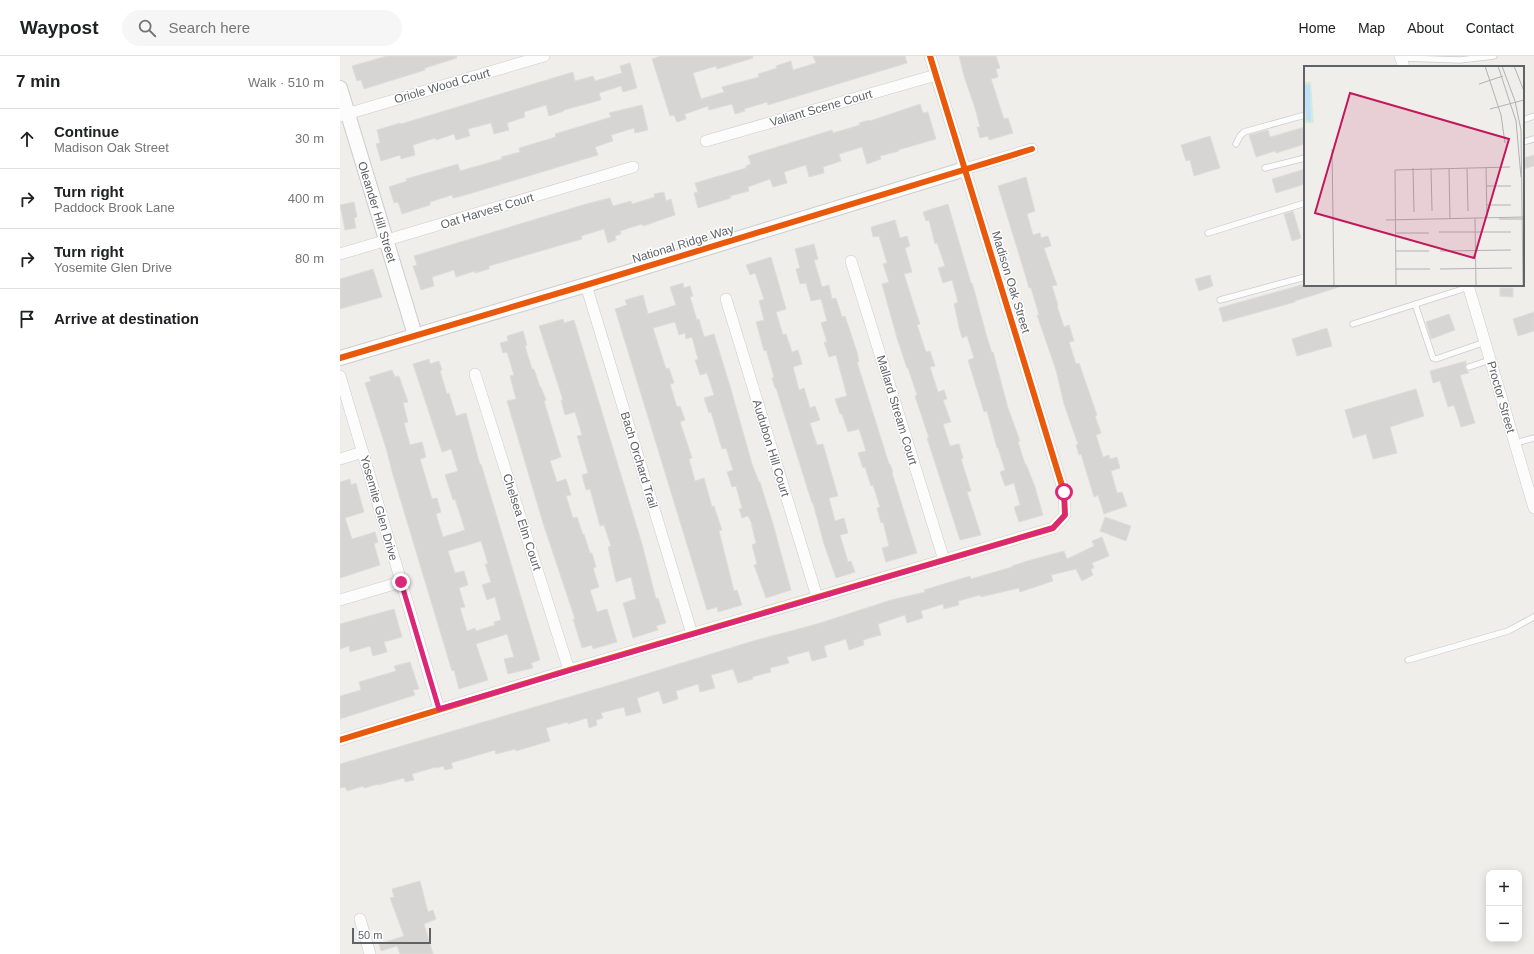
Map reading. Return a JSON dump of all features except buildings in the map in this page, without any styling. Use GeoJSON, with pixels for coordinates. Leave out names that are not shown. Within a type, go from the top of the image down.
{"type":"FeatureCollection","features":[{"type":"Feature","properties":{"kind":"street","name":"Oriole Wood Court"},"geometry":{"type":"LineString","coordinates":[[344,115],[544,56]]}},
{"type":"Feature","properties":{"kind":"street","name":"Madison Oak Street"},"geometry":{"type":"LineString","coordinates":[[930,56],[1064,492],[1065,515],[1053,528],[944,560]]}},
{"type":"Feature","properties":{"kind":"street","name":"Valiant Scene Court"},"geometry":{"type":"LineString","coordinates":[[706,140],[936,75]]}},
{"type":"Feature","properties":{"kind":"street","name":"Oleander Hill Street"},"geometry":{"type":"LineString","coordinates":[[340,88],[344,115],[386,241],[415,336]]}},
{"type":"Feature","properties":{"kind":"street","name":"National Ridge Way"},"geometry":{"type":"LineString","coordinates":[[340,358],[586,285],[1032,149]]}},
{"type":"Feature","properties":{"kind":"street","name":"Oat Harvest Court"},"geometry":{"type":"LineString","coordinates":[[340,254],[633,167]]}},
{"type":"Feature","properties":{"kind":"street","name":"Mallard Stream Court"},"geometry":{"type":"LineString","coordinates":[[851,261],[944,560]]}},
{"type":"Feature","properties":{"kind":"street","name":"Bach Orchard Trail"},"geometry":{"type":"LineString","coordinates":[[586,285],[692,634]]}},
{"type":"Feature","properties":{"kind":"street","name":"Proctor Street"},"geometry":{"type":"LineString","coordinates":[[1468,286],[1515,443],[1532,494],[1534,508]]}},
{"type":"Feature","properties":{"kind":"street","name":"Audubon Hill Court"},"geometry":{"type":"LineString","coordinates":[[726,299],[817,597]]}},
{"type":"Feature","properties":{"kind":"street","name":"Chelsea Elm Court"},"geometry":{"type":"LineString","coordinates":[[475,374],[569,670]]}},
{"type":"Feature","properties":{"kind":"street","name":"Yosemite Glen Drive"},"geometry":{"type":"LineString","coordinates":[[340,376],[439,709]]}},
{"type":"Feature","properties":{"kind":"street"},"geometry":{"type":"LineString","coordinates":[[340,459],[363,452]]}},
{"type":"Feature","properties":{"kind":"street"},"geometry":{"type":"LineString","coordinates":[[340,740],[569,670],[944,560]]}},
{"type":"Feature","properties":{"kind":"street"},"geometry":{"type":"LineString","coordinates":[[340,600],[401,582]]}},
{"type":"Feature","properties":{"kind":"street"},"geometry":{"type":"LineString","coordinates":[[360,919],[370,954]]}},
{"type":"Feature","properties":{"kind":"lane"},"geometry":{"type":"LineString","coordinates":[[1402,60],[1460,60],[1494,56]]}},
{"type":"Feature","properties":{"kind":"lane"},"geometry":{"type":"LineString","coordinates":[[1236,144],[1244,132],[1304,115]]}},
{"type":"Feature","properties":{"kind":"lane"},"geometry":{"type":"LineString","coordinates":[[1524,120],[1534,116]]}},
{"type":"Feature","properties":{"kind":"lane"},"geometry":{"type":"LineString","coordinates":[[1524,142],[1534,139]]}},
{"type":"Feature","properties":{"kind":"lane"},"geometry":{"type":"LineString","coordinates":[[1265,168],[1304,158]]}},
{"type":"Feature","properties":{"kind":"lane"},"geometry":{"type":"LineString","coordinates":[[1208,232],[1304,203]]}},
{"type":"Feature","properties":{"kind":"lane"},"geometry":{"type":"LineString","coordinates":[[1220,300],[1304,277]]}},
{"type":"Feature","properties":{"kind":"lane"},"geometry":{"type":"LineString","coordinates":[[1353,324],[1468,286]]}},
{"type":"Feature","properties":{"kind":"lane"},"geometry":{"type":"LineString","coordinates":[[1416,304],[1433,358],[1436,359],[1485,342]]}},
{"type":"Feature","properties":{"kind":"lane"},"geometry":{"type":"LineString","coordinates":[[1469,367],[1490,360]]}},
{"type":"Feature","properties":{"kind":"lane"},"geometry":{"type":"LineString","coordinates":[[1515,443],[1534,438]]}},
{"type":"Feature","properties":{"kind":"lane"},"geometry":{"type":"LineString","coordinates":[[1408,660],[1508,631],[1534,617]]}},
{"type":"Feature","properties":{"kind":"cycle path"},"geometry":{"type":"LineString","coordinates":[[340,740],[569,670],[1053,528],[1065,515],[1064,492],[930,56]]}},
{"type":"Feature","properties":{"kind":"cycle path"},"geometry":{"type":"LineString","coordinates":[[340,358],[586,285],[1032,149]]}},
{"type":"Feature","properties":{"kind":"route"},"geometry":{"type":"LineString","coordinates":[[401,582],[439,709],[1053,528],[1065,515],[1064,492]]}}]}
